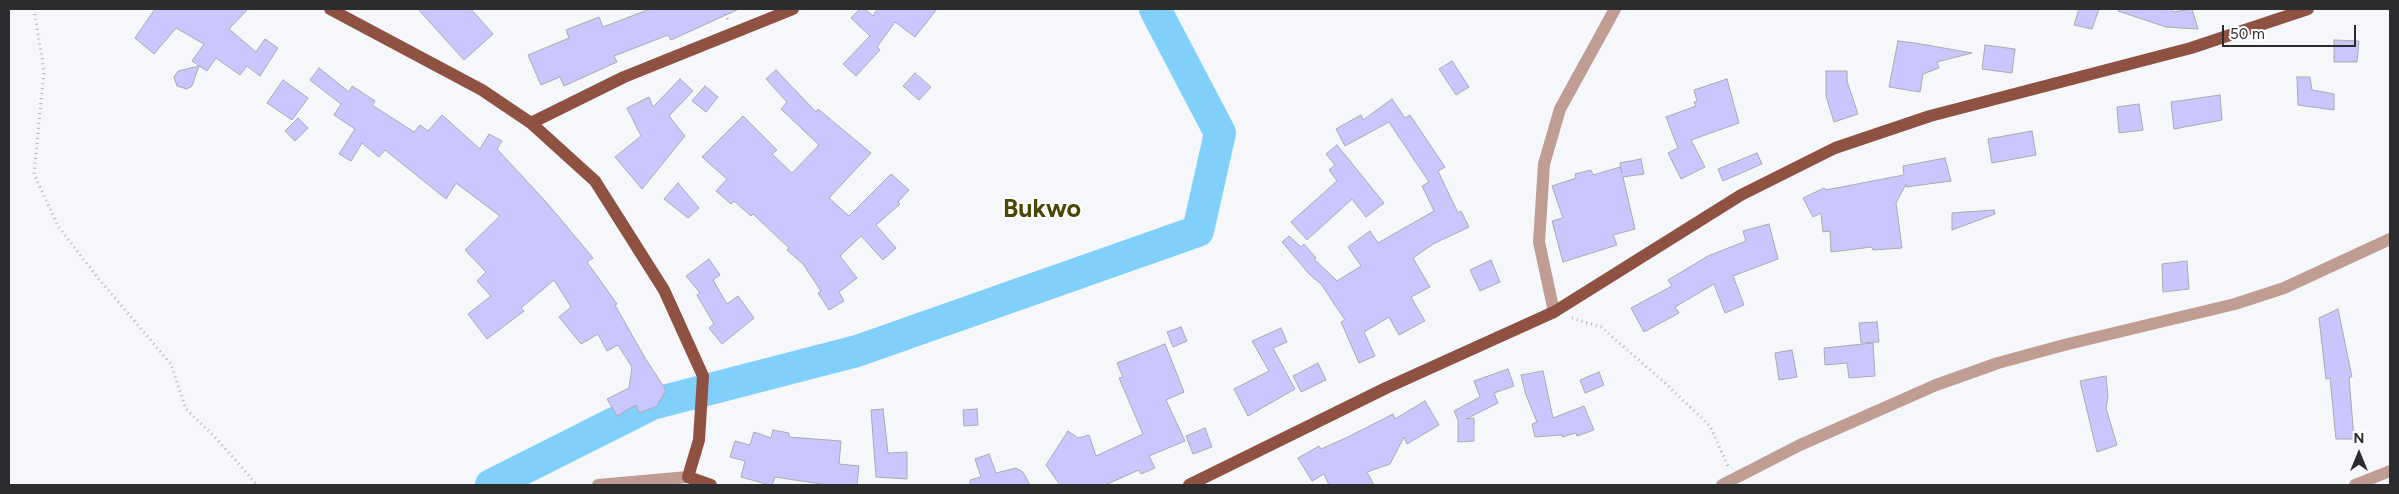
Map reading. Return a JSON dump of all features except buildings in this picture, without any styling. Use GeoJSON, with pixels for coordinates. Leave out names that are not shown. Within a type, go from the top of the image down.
{"type":"FeatureCollection","features":[{"type":"Feature","properties":{"kind":"main road"},"geometry":{"type":"LineString","coordinates":[[330,9],[482,90],[531,123],[595,181],[664,290],[703,376],[699,440],[688,477],[711,485]]}},
{"type":"Feature","properties":{"kind":"main road"},"geometry":{"type":"LineString","coordinates":[[531,123],[624,77],[793,9]]}},
{"type":"Feature","properties":{"kind":"main road"},"geometry":{"type":"LineString","coordinates":[[1189,485],[1386,388],[1554,312],[1741,196],[1835,148],[1930,116],[2192,48],[2308,9]]}},
{"type":"Feature","properties":{"kind":"street"},"geometry":{"type":"LineString","coordinates":[[1554,312],[1539,242],[1544,164],[1560,110],[1615,9]]}},
{"type":"Feature","properties":{"kind":"street"},"geometry":{"type":"LineString","coordinates":[[1722,485],[1800,445],[1936,385],[1998,363],[2064,345],[2190,316],[2284,288],[2390,239]]}},
{"type":"Feature","properties":{"kind":"street"},"geometry":{"type":"LineString","coordinates":[[2355,485],[2390,471]]}},
{"type":"Feature","properties":{"kind":"street"},"geometry":{"type":"LineString","coordinates":[[598,485],[688,477]]}},
{"type":"Feature","properties":{"kind":"path"},"geometry":{"type":"LineString","coordinates":[[34,9],[44,71],[34,174],[58,226],[98,278],[171,364],[186,410],[215,437],[257,485]]}},
{"type":"Feature","properties":{"kind":"path"},"geometry":{"type":"LineString","coordinates":[[1554,312],[1601,327],[1664,382],[1710,426],[1734,478]]}},
{"type":"Feature","properties":{"kind":"waterway"},"geometry":{"type":"LineString","coordinates":[[491,485],[652,404],[857,351],[1198,231],[1220,133],[1155,9]]}},
{"type":"Feature","properties":{"kind":"district","name":"Bukwo"},"geometry":{"type":"Point","coordinates":[1042,210]}}]}
